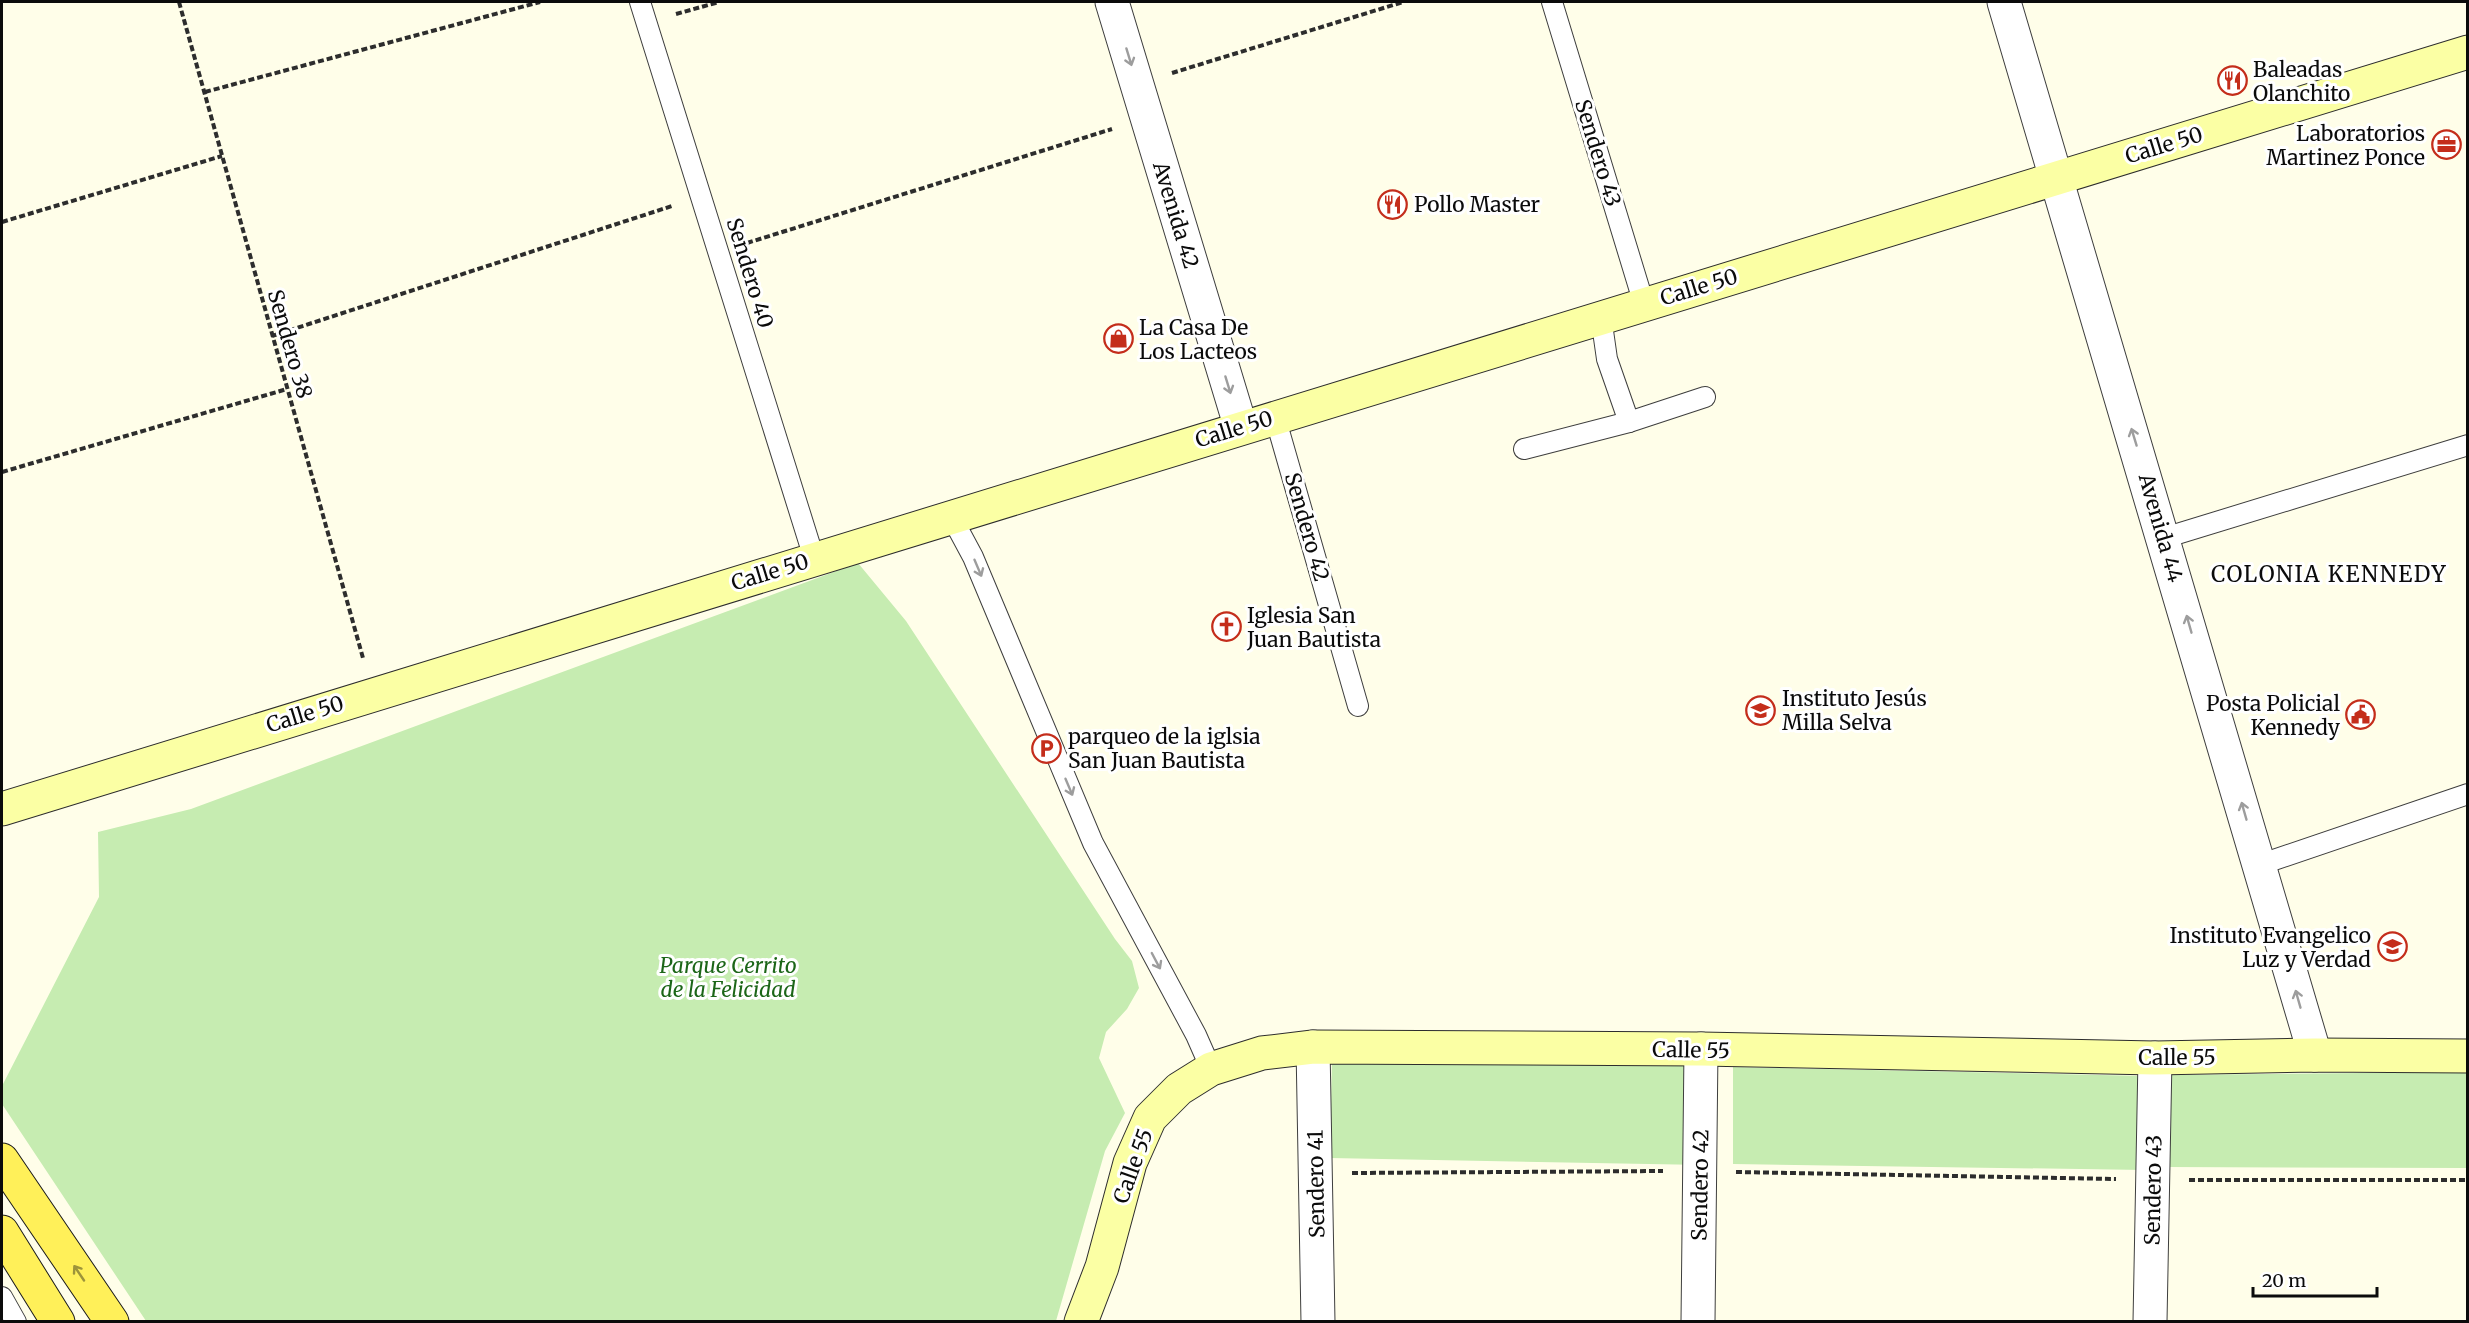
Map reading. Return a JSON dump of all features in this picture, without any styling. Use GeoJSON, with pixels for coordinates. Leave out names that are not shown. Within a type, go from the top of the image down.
{"type":"FeatureCollection","features":[{"type":"Feature","properties":{"kind":"main road"},"geometry":{"type":"LineString","coordinates":[[2,1160],[112,1322]]}},
{"type":"Feature","properties":{"kind":"main road"},"geometry":{"type":"LineString","coordinates":[[2,1232],[58,1322]]}},
{"type":"Feature","properties":{"kind":"street","name":"Avenida 42"},"geometry":{"type":"LineString","coordinates":[[1112,2],[1240,428]]}},
{"type":"Feature","properties":{"kind":"street","name":"Avenida 44"},"geometry":{"type":"LineString","coordinates":[[2004,2],[2315,1055]]}},
{"type":"Feature","properties":{"kind":"street","name":"Calle 50"},"geometry":{"type":"LineString","coordinates":[[2,809],[2468,52]]}},
{"type":"Feature","properties":{"kind":"street","name":"Calle 55"},"geometry":{"type":"LineString","coordinates":[[1081,1322],[1102,1267],[1130,1163],[1150,1118],[1179,1089],[1211,1070],[1262,1053],[1313,1047],[1701,1049],[2155,1058],[2315,1055],[2468,1056]]}},
{"type":"Feature","properties":{"kind":"street","name":"Sendero 41"},"geometry":{"type":"LineString","coordinates":[[1313,1047],[1318,1322]]}},
{"type":"Feature","properties":{"kind":"street","name":"Sendero 42"},"geometry":{"type":"LineString","coordinates":[[1698,1322],[1701,1049]]}},
{"type":"Feature","properties":{"kind":"street","name":"Sendero 43"},"geometry":{"type":"LineString","coordinates":[[2150,1322],[2155,1058]]}},
{"type":"Feature","properties":{"kind":"lane","name":"Sendero 40"},"geometry":{"type":"LineString","coordinates":[[640,2],[814,558]]}},
{"type":"Feature","properties":{"kind":"lane","name":"Sendero 43"},"geometry":{"type":"LineString","coordinates":[[1552,2],[1644,304]]}},
{"type":"Feature","properties":{"kind":"lane"},"geometry":{"type":"LineString","coordinates":[[1600,317],[1607,359],[1629,422]]}},
{"type":"Feature","properties":{"kind":"lane"},"geometry":{"type":"LineString","coordinates":[[1524,449],[1629,422],[1705,398]]}},
{"type":"Feature","properties":{"kind":"lane","name":"Sendero 42"},"geometry":{"type":"LineString","coordinates":[[1275,417],[1358,706]]}},
{"type":"Feature","properties":{"kind":"lane"},"geometry":{"type":"LineString","coordinates":[[2164,538],[2468,445]]}},
{"type":"Feature","properties":{"kind":"lane"},"geometry":{"type":"LineString","coordinates":[[951,516],[973,557],[1093,843],[1196,1035],[1211,1070]]}},
{"type":"Feature","properties":{"kind":"lane"},"geometry":{"type":"LineString","coordinates":[[2259,865],[2468,794]]}},
{"type":"Feature","properties":{"kind":"lane"},"geometry":{"type":"LineString","coordinates":[[2,1297],[16,1322]]}},
{"type":"Feature","properties":{"kind":"path","name":"Sendero 38"},"geometry":{"type":"LineString","coordinates":[[179,2],[372,694]]}},
{"type":"Feature","properties":{"kind":"path"},"geometry":{"type":"LineString","coordinates":[[205,92],[540,2]]}},
{"type":"Feature","properties":{"kind":"path"},"geometry":{"type":"LineString","coordinates":[[647,23],[718,2]]}},
{"type":"Feature","properties":{"kind":"path"},"geometry":{"type":"LineString","coordinates":[[1137,84],[1403,2]]}},
{"type":"Feature","properties":{"kind":"path"},"geometry":{"type":"LineString","coordinates":[[718,252],[1147,118]]}},
{"type":"Feature","properties":{"kind":"path"},"geometry":{"type":"LineString","coordinates":[[2,222],[222,156]]}},
{"type":"Feature","properties":{"kind":"path"},"geometry":{"type":"LineString","coordinates":[[272,336],[701,196]]}},
{"type":"Feature","properties":{"kind":"path"},"geometry":{"type":"LineString","coordinates":[[2,472],[287,389]]}},
{"type":"Feature","properties":{"kind":"path"},"geometry":{"type":"LineString","coordinates":[[1315,1174],[1700,1171],[2153,1180],[2468,1180]]}},
{"type":"Feature","properties":{"kind":"green space","name":"Parque Cerrito de la Felicidad"},"geometry":{"type":"Polygon","coordinates":[[[858,563],[906,621],[1115,939],[1132,961],[1139,988],[1127,1009],[1106,1032],[1099,1058],[1125,1113],[1105,1151],[1056,1321],[146,1321],[2,1104],[2,1086],[99,897],[98,832],[191,809],[858,563]]]}},
{"type":"Feature","properties":{"kind":"green space"},"geometry":{"type":"Polygon","coordinates":[[[1332,1059],[1706,1064],[1704,1165],[1330,1158],[1332,1059]]]}},
{"type":"Feature","properties":{"kind":"green space"},"geometry":{"type":"Polygon","coordinates":[[[1733,1067],[2145,1076],[2144,1170],[1733,1164],[1733,1067]]]}},
{"type":"Feature","properties":{"kind":"green space"},"geometry":{"type":"Polygon","coordinates":[[[2467,1072],[2467,1168],[2167,1167],[2167,1075],[2467,1072]]]}},
{"type":"Feature","properties":{"kind":"place","name":"Baleadas Olanchito"},"geometry":{"type":"Point","coordinates":[2232,81]}},
{"type":"Feature","properties":{"kind":"place","name":"Laboratorios Martinez Ponce"},"geometry":{"type":"Point","coordinates":[2446,145]}},
{"type":"Feature","properties":{"kind":"place","name":"Pollo Master"},"geometry":{"type":"Point","coordinates":[1393,204]}},
{"type":"Feature","properties":{"kind":"place","name":"La Casa De Los Lacteos"},"geometry":{"type":"Point","coordinates":[1118,339]}},
{"type":"Feature","properties":{"kind":"place","name":"Iglesia San Juan Bautista"},"geometry":{"type":"Point","coordinates":[1226,627]}},
{"type":"Feature","properties":{"kind":"place","name":"Instituto Jesús Milla Selva"},"geometry":{"type":"Point","coordinates":[1761,710]}},
{"type":"Feature","properties":{"kind":"place","name":"Posta Policial Kennedy"},"geometry":{"type":"Point","coordinates":[2361,715]}},
{"type":"Feature","properties":{"kind":"place","name":"parqueo de la iglsia San Juan Bautista"},"geometry":{"type":"Point","coordinates":[1047,748]}},
{"type":"Feature","properties":{"kind":"place","name":"Instituto Evangelico Luz y Verdad"},"geometry":{"type":"Point","coordinates":[2392,947]}},
{"type":"Feature","properties":{"kind":"district","name":"COLONIA KENNEDY"},"geometry":{"type":"Point","coordinates":[2329,574]}}]}
